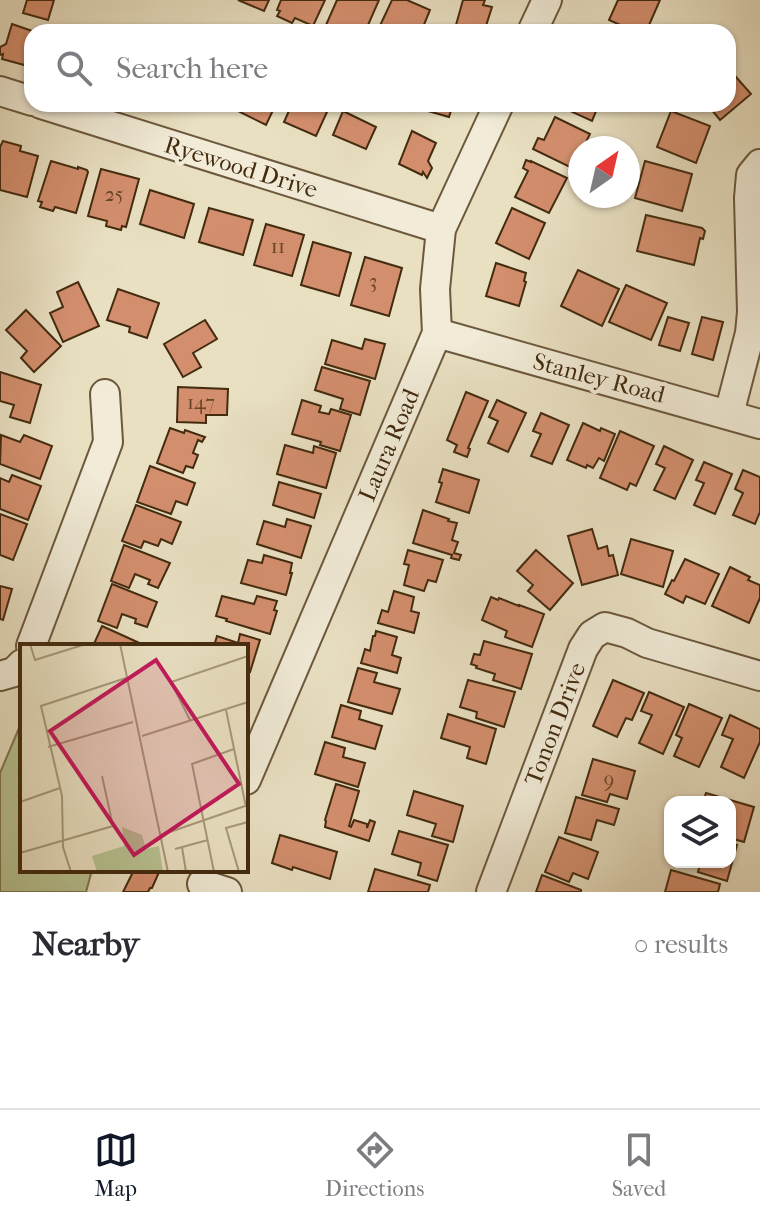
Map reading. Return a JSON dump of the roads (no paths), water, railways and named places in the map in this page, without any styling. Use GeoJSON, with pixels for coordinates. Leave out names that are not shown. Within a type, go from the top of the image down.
{"type":"FeatureCollection","features":[{"type":"Feature","properties":{"kind":"street"},"geometry":{"type":"LineString","coordinates":[[536,24],[547,0]]}},
{"type":"Feature","properties":{"kind":"street"},"geometry":{"type":"LineString","coordinates":[[0,91],[24,98]]}},
{"type":"Feature","properties":{"kind":"street","name":"Ryewood Drive"},"geometry":{"type":"LineString","coordinates":[[67,112],[441,229]]}},
{"type":"Feature","properties":{"kind":"street","name":"Laura Road"},"geometry":{"type":"LineString","coordinates":[[248,775],[437,333],[435,289],[441,229],[495,112]]}},
{"type":"Feature","properties":{"kind":"street"},"geometry":{"type":"LineString","coordinates":[[729,414],[750,333],[749,198],[751,175],[760,164]]}},
{"type":"Feature","properties":{"kind":"street","name":"Stanley Road"},"geometry":{"type":"LineString","coordinates":[[437,333],[760,424]]}},
{"type":"Feature","properties":{"kind":"street"},"geometry":{"type":"LineString","coordinates":[[32,644],[108,442],[105,394]]}},
{"type":"Feature","properties":{"kind":"street","name":"Tonon Drive"},"geometry":{"type":"LineString","coordinates":[[491,892],[583,649],[592,635],[605,627],[647,643],[760,676]]}},
{"type":"Feature","properties":{"kind":"street"},"geometry":{"type":"LineString","coordinates":[[0,676],[14,672],[20,666]]}}]}
